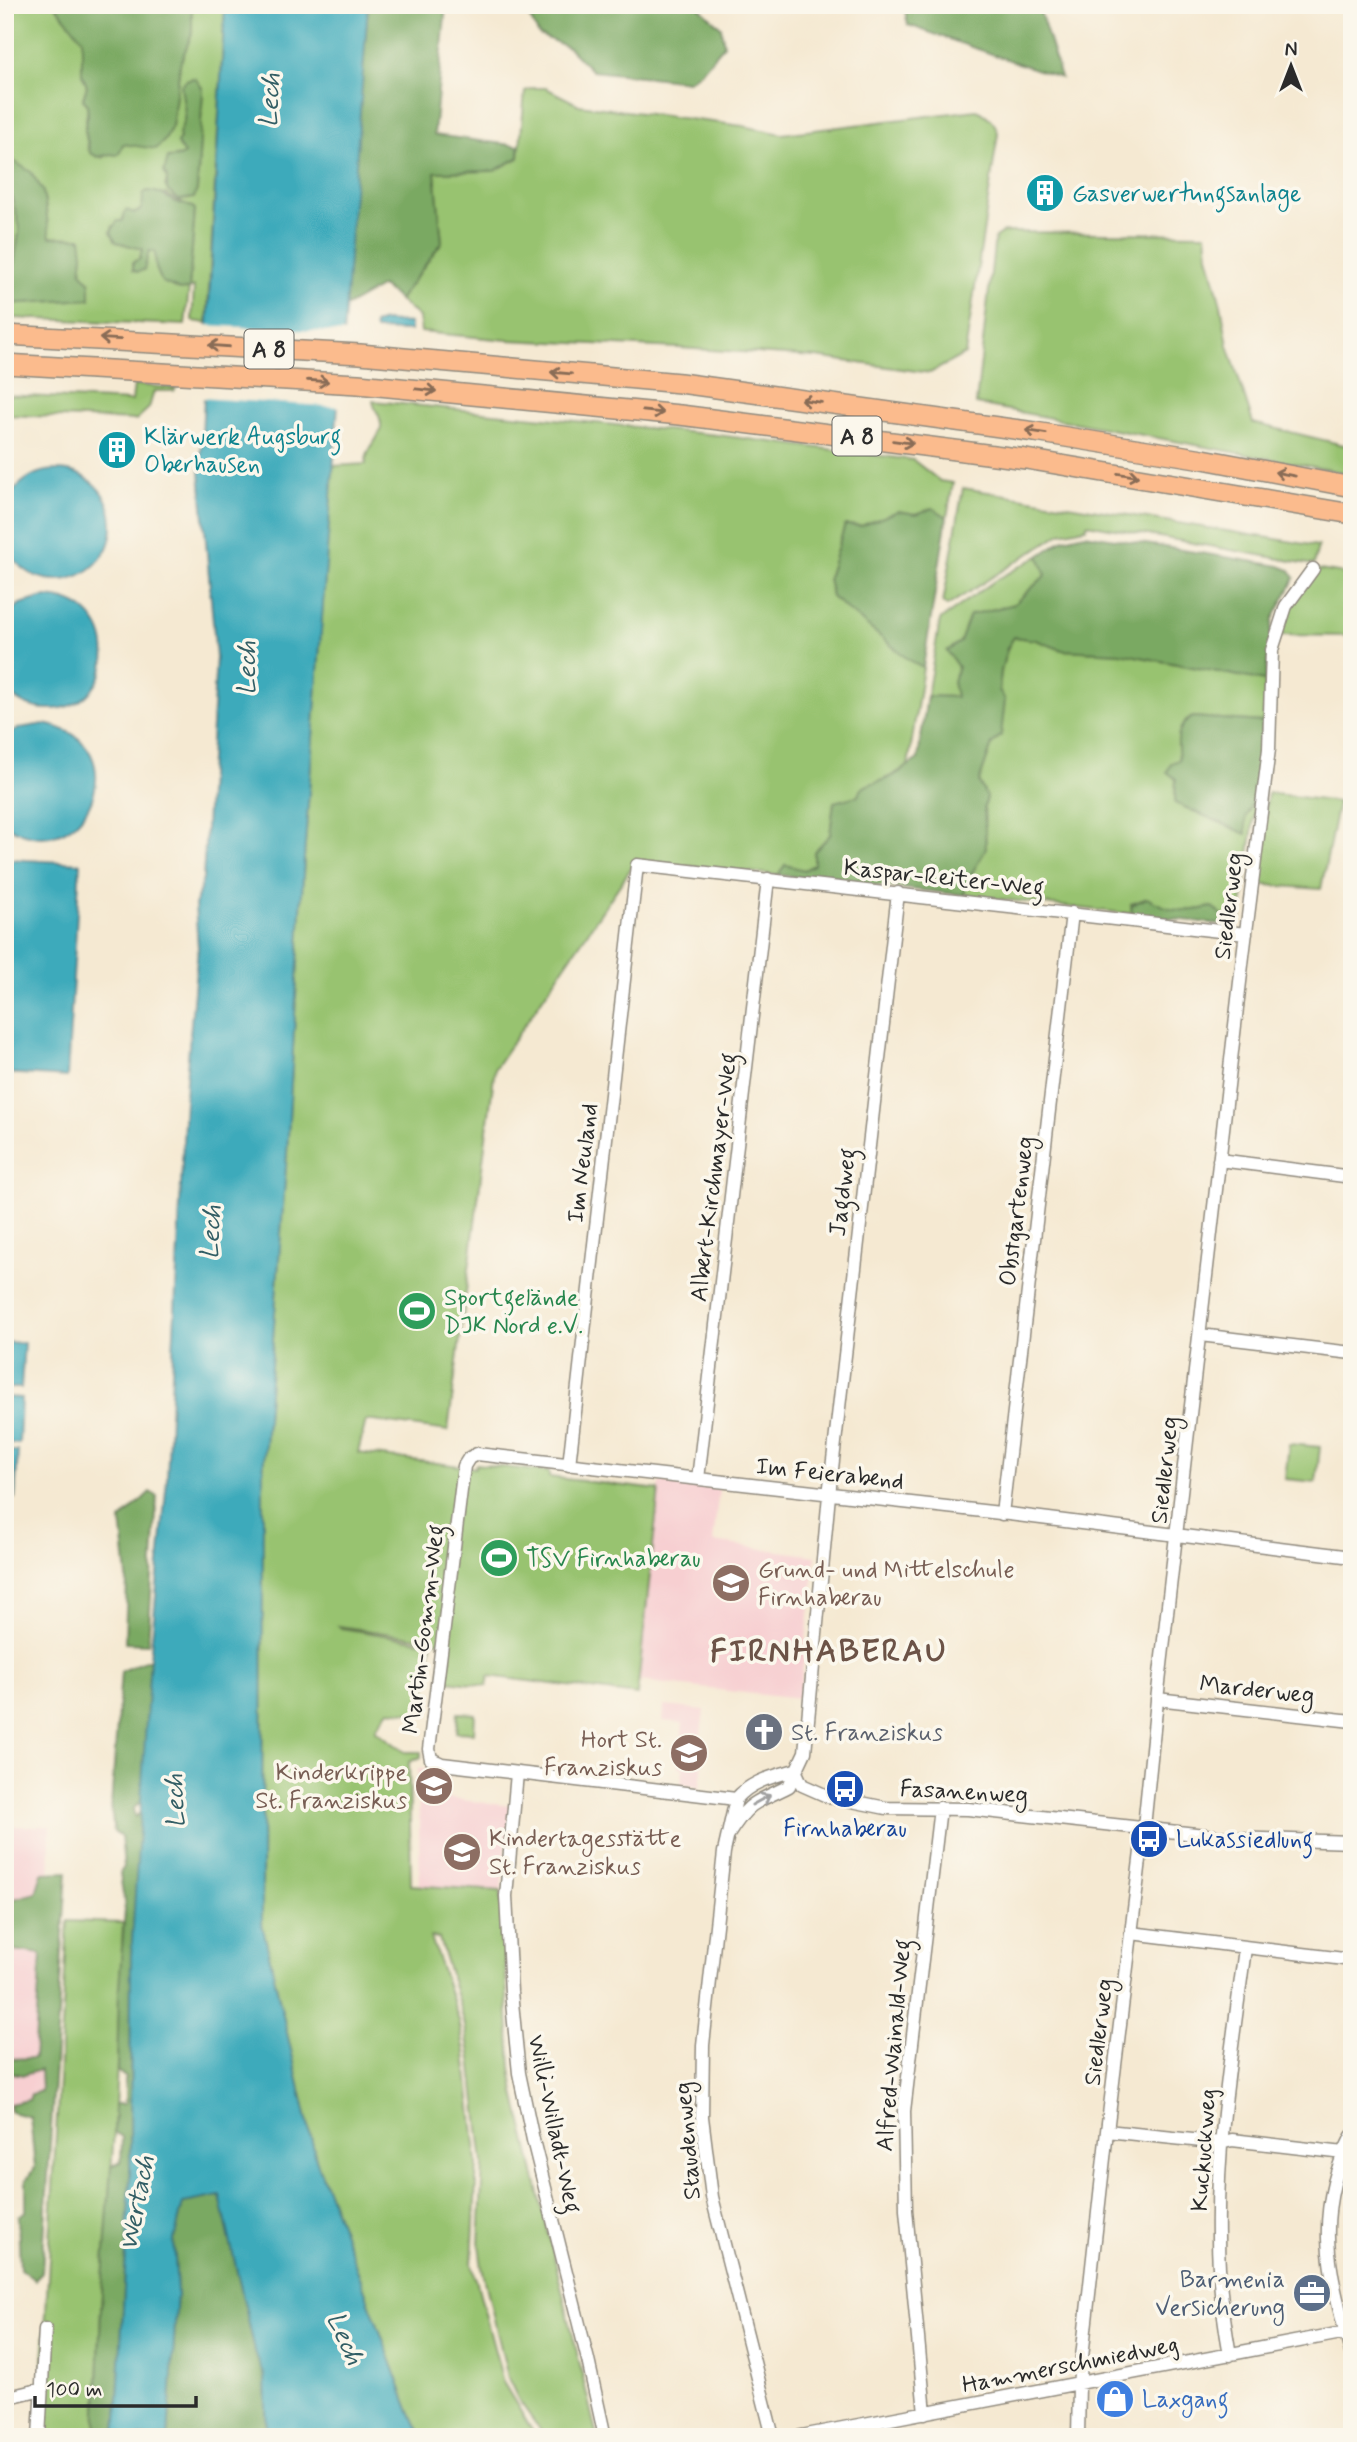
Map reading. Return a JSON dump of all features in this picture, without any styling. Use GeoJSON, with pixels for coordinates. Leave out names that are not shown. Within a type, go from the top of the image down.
{"type":"FeatureCollection","features":[{"type":"Feature","properties":{"kind":"highway","name":"A 8"},"geometry":{"type":"LineString","coordinates":[[5,335],[360,354],[680,383],[1086,440],[1352,487]]}},
{"type":"Feature","properties":{"kind":"highway","name":"A 8"},"geometry":{"type":"LineString","coordinates":[[5,364],[358,384],[830,432],[1026,458],[1352,514]]}},
{"type":"Feature","properties":{"kind":"street","name":"Siedlerweg"},"geometry":{"type":"LineString","coordinates":[[1078,2437],[1079,2384],[1107,2131],[1269,749],[1272,650],[1286,606],[1313,569]]}},
{"type":"Feature","properties":{"kind":"street","name":"Kaspar-Reiter-Weg"},"geometry":{"type":"LineString","coordinates":[[637,865],[1246,934]]}},
{"type":"Feature","properties":{"kind":"street","name":"Im Neuland"},"geometry":{"type":"LineString","coordinates":[[569,1465],[637,865]]}},
{"type":"Feature","properties":{"kind":"street","name":"Albert-Kirchmayer-Weg"},"geometry":{"type":"LineString","coordinates":[[698,1479],[768,879]]}},
{"type":"Feature","properties":{"kind":"street","name":"Jagdweg"},"geometry":{"type":"LineString","coordinates":[[795,1770],[805,1752],[829,1495],[898,893]]}},
{"type":"Feature","properties":{"kind":"street","name":"Obstgartenweg"},"geometry":{"type":"LineString","coordinates":[[1002,1514],[1072,913]]}},
{"type":"Feature","properties":{"kind":"street"},"geometry":{"type":"LineString","coordinates":[[1219,1160],[1352,1177]]}},
{"type":"Feature","properties":{"kind":"street"},"geometry":{"type":"LineString","coordinates":[[1200,1335],[1352,1353]]}},
{"type":"Feature","properties":{"kind":"street","name":"Im Feierabend"},"geometry":{"type":"LineString","coordinates":[[477,1454],[1352,1557]]}},
{"type":"Feature","properties":{"kind":"street","name":"Martin-Gomm-Weg"},"geometry":{"type":"LineString","coordinates":[[477,1454],[464,1466],[429,1749],[431,1759],[442,1764],[736,1799]]}},
{"type":"Feature","properties":{"kind":"street","name":"Marderweg"},"geometry":{"type":"LineString","coordinates":[[1157,1699],[1352,1721]]}},
{"type":"Feature","properties":{"kind":"street"},"geometry":{"type":"LineString","coordinates":[[728,1835],[736,1799],[742,1793],[764,1779],[795,1770]]}},
{"type":"Feature","properties":{"kind":"street"},"geometry":{"type":"LineString","coordinates":[[728,1835],[746,1808],[789,1786],[795,1770]]}},
{"type":"Feature","properties":{"kind":"street","name":"Fasanenweg"},"geometry":{"type":"LineString","coordinates":[[795,1770],[802,1786],[827,1796],[886,1808],[986,1810],[1262,1840],[1352,1842]]}},
{"type":"Feature","properties":{"kind":"street","name":"Willi-Willadt-Weg"},"geometry":{"type":"LineString","coordinates":[[517,1773],[506,1895],[517,2062],[533,2140],[605,2437]]}},
{"type":"Feature","properties":{"kind":"street","name":"Alfred-Wainald-Weg"},"geometry":{"type":"LineString","coordinates":[[925,2413],[906,2210],[904,2111],[940,1808]]}},
{"type":"Feature","properties":{"kind":"street","name":"Staudenweg"},"geometry":{"type":"LineString","coordinates":[[728,1835],[703,2045],[702,2117],[713,2201],[773,2437]]}},
{"type":"Feature","properties":{"kind":"street"},"geometry":{"type":"LineString","coordinates":[[1131,1933],[1352,1960]]}},
{"type":"Feature","properties":{"kind":"street","name":"Kuckuckweg"},"geometry":{"type":"LineString","coordinates":[[1230,2355],[1223,2313],[1217,2237],[1221,2143],[1245,1948]]}},
{"type":"Feature","properties":{"kind":"street"},"geometry":{"type":"LineString","coordinates":[[1107,2131],[1344,2152]]}},
{"type":"Feature","properties":{"kind":"street"},"geometry":{"type":"LineString","coordinates":[[1352,2136],[1336,2172],[1326,2236],[1331,2274],[1352,2356]]}},
{"type":"Feature","properties":{"kind":"street"},"geometry":{"type":"LineString","coordinates":[[39,2437],[45,2329]]}},
{"type":"Feature","properties":{"kind":"street","name":"Hammerschmiedweg"},"geometry":{"type":"LineString","coordinates":[[796,2437],[1348,2332]]}},
{"type":"Feature","properties":{"kind":"street"},"geometry":{"type":"LineString","coordinates":[[5,2398],[41,2389]]}},
{"type":"Feature","properties":{"kind":"shaded area","name":"Grund- und Mittelschule Firnhaberau"},"geometry":{"type":"Polygon","coordinates":[[[660,1482],[719,1489],[713,1542],[816,1556],[799,1699],[639,1681],[660,1482]]]}},
{"type":"Feature","properties":{"kind":"shaded area","name":"Hort St. Franziskus"},"geometry":{"type":"Polygon","coordinates":[[[664,1706],[704,1710],[698,1759],[703,1760],[700,1787],[681,1785],[683,1768],[678,1767],[683,1723],[663,1721],[664,1706]]]}},
{"type":"Feature","properties":{"kind":"shaded area","name":"Kindertagesstätte St. Franziskus"},"geometry":{"type":"Polygon","coordinates":[[[418,1768],[450,1773],[447,1798],[510,1806],[501,1891],[420,1885],[418,1768]]]}},
{"type":"Feature","properties":{"kind":"shaded area"},"geometry":{"type":"Polygon","coordinates":[[[5,1826],[50,1826],[47,2107],[5,2110],[5,1826]]]}},
{"type":"Feature","properties":{"kind":"green space"},"geometry":{"type":"Polygon","coordinates":[[[5,5],[55,5],[82,39],[82,74],[87,86],[83,98],[87,108],[85,128],[88,149],[103,158],[123,144],[156,148],[165,140],[172,126],[180,64],[192,33],[192,5],[225,5],[207,323],[192,321],[194,287],[189,289],[185,325],[13,318],[5,311],[5,304],[90,299],[90,282],[81,272],[83,255],[49,237],[45,201],[39,184],[33,176],[12,161],[11,77],[5,5]],[[193,78],[186,80],[181,86],[185,118],[177,143],[184,154],[175,156],[166,166],[165,186],[178,200],[190,199],[197,190],[203,89],[193,78]],[[166,194],[143,203],[140,211],[113,226],[111,231],[116,242],[142,249],[140,259],[133,262],[133,269],[149,250],[155,252],[156,268],[162,282],[189,289],[195,209],[166,194]]]}},
{"type":"Feature","properties":{"kind":"green space"},"geometry":{"type":"Polygon","coordinates":[[[55,5],[192,5],[192,33],[180,64],[172,126],[165,140],[156,149],[123,144],[116,155],[98,157],[90,153],[85,129],[88,115],[87,103],[83,100],[87,86],[82,74],[82,39],[55,5]]]}},
{"type":"Feature","properties":{"kind":"green space"},"geometry":{"type":"Polygon","coordinates":[[[368,5],[446,5],[434,135],[519,146],[519,157],[494,171],[435,172],[442,242],[399,300],[382,286],[345,307],[368,5]]]}},
{"type":"Feature","properties":{"kind":"green space"},"geometry":{"type":"Polygon","coordinates":[[[528,5],[697,5],[721,27],[724,45],[702,71],[688,81],[592,71],[568,47],[539,35],[528,15],[528,5]]]}},
{"type":"Feature","properties":{"kind":"green space"},"geometry":{"type":"Polygon","coordinates":[[[904,5],[1038,5],[1061,78],[908,25],[904,5]]]}},
{"type":"Feature","properties":{"kind":"green space"},"geometry":{"type":"Polygon","coordinates":[[[5,30],[11,63],[12,160],[31,172],[43,191],[50,237],[81,238],[81,272],[90,282],[90,299],[5,304],[5,268],[14,264],[20,227],[9,187],[5,183],[5,30]]]}},
{"type":"Feature","properties":{"kind":"green space"},"geometry":{"type":"Polygon","coordinates":[[[195,78],[203,89],[197,190],[194,198],[178,200],[167,190],[167,177],[164,172],[168,158],[184,154],[177,143],[185,112],[181,86],[186,80],[195,78]]]}},
{"type":"Feature","properties":{"kind":"green space"},"geometry":{"type":"Polygon","coordinates":[[[546,88],[579,105],[743,126],[782,134],[976,110],[983,113],[993,122],[998,133],[965,354],[930,373],[816,357],[507,340],[421,332],[419,317],[399,300],[442,242],[435,172],[494,171],[519,158],[525,91],[546,88]]]}},
{"type":"Feature","properties":{"kind":"green space"},"geometry":{"type":"Polygon","coordinates":[[[5,183],[9,187],[20,227],[14,264],[5,268],[5,183]]]}},
{"type":"Feature","properties":{"kind":"green space"},"geometry":{"type":"Polygon","coordinates":[[[147,191],[195,209],[189,289],[180,290],[162,282],[156,268],[155,252],[149,251],[144,270],[137,272],[133,269],[133,262],[140,259],[142,249],[116,242],[111,232],[117,221],[122,221],[126,210],[135,213],[140,210],[143,194],[147,191]]]}},
{"type":"Feature","properties":{"kind":"green space"},"geometry":{"type":"Polygon","coordinates":[[[1003,232],[1206,234],[1208,255],[1228,345],[1253,423],[1352,447],[1352,474],[976,404],[995,237],[1003,232]]]}},
{"type":"Feature","properties":{"kind":"green space"},"geometry":{"type":"Polygon","coordinates":[[[134,385],[176,388],[174,391],[154,391],[149,408],[136,420],[5,415],[5,395],[132,401],[134,385]]]}},
{"type":"Feature","properties":{"kind":"green space"},"geometry":{"type":"Polygon","coordinates":[[[373,401],[717,435],[913,460],[940,481],[953,483],[947,517],[933,508],[916,514],[898,511],[861,526],[845,525],[828,578],[832,597],[909,660],[923,668],[908,766],[890,777],[866,786],[857,796],[834,802],[830,835],[814,852],[814,865],[804,870],[785,865],[778,875],[636,861],[495,1068],[448,1431],[366,1420],[358,1453],[475,1468],[476,1464],[549,1472],[549,1477],[659,1490],[637,1695],[489,1676],[487,1686],[447,1681],[451,1643],[339,1626],[432,1643],[423,1714],[389,1710],[375,1730],[405,1752],[421,1752],[421,1757],[409,1762],[411,1885],[501,1891],[511,2068],[515,2093],[597,2437],[545,2437],[518,2399],[508,2378],[482,2268],[479,2244],[483,2163],[471,2059],[464,2021],[439,1938],[431,1937],[459,2021],[465,2053],[477,2162],[472,2264],[503,2382],[536,2437],[422,2437],[410,2412],[316,2159],[262,1924],[263,1472],[287,1153],[304,858],[333,466],[366,464],[381,427],[373,401]]]}},
{"type":"Feature","properties":{"kind":"green space"},"geometry":{"type":"Polygon","coordinates":[[[963,488],[1318,546],[1314,565],[1087,524],[1086,528],[1061,533],[947,606],[943,603],[963,488]]]}},
{"type":"Feature","properties":{"kind":"green space"},"geometry":{"type":"Polygon","coordinates":[[[933,508],[947,517],[923,668],[909,660],[832,597],[828,578],[845,525],[861,526],[898,511],[916,514],[933,508]]]}},
{"type":"Feature","properties":{"kind":"green space"},"geometry":{"type":"Polygon","coordinates":[[[1085,534],[1280,566],[1290,570],[1295,578],[1273,619],[1265,681],[1120,653],[1062,650],[1036,640],[1014,637],[1007,648],[1001,671],[999,690],[1005,700],[1001,735],[992,744],[979,782],[987,798],[984,807],[986,849],[966,883],[964,895],[778,875],[785,865],[804,870],[814,865],[814,852],[830,835],[834,802],[857,796],[865,786],[893,776],[918,759],[927,696],[956,697],[953,681],[958,667],[947,651],[960,642],[970,615],[1014,604],[1046,575],[1039,556],[1064,539],[1085,534]]]}},
{"type":"Feature","properties":{"kind":"green space"},"geometry":{"type":"Polygon","coordinates":[[[1039,556],[1046,575],[1014,604],[970,615],[960,642],[947,651],[958,667],[953,681],[956,697],[927,696],[940,620],[994,581],[1039,556]]]}},
{"type":"Feature","properties":{"kind":"green space"},"geometry":{"type":"Polygon","coordinates":[[[1313,569],[1352,575],[1352,636],[1276,635],[1313,569]]]}},
{"type":"Feature","properties":{"kind":"green space"},"geometry":{"type":"Polygon","coordinates":[[[1014,637],[1036,640],[1062,650],[1120,653],[1265,681],[1263,722],[1193,717],[1185,721],[1176,779],[1175,803],[1245,833],[1245,818],[1251,805],[1256,803],[1240,920],[1232,922],[1212,907],[1178,910],[1147,898],[1131,904],[1132,914],[964,895],[966,883],[986,849],[984,807],[987,798],[979,782],[992,744],[1001,735],[1001,672],[1014,637]]]}},
{"type":"Feature","properties":{"kind":"green space"},"geometry":{"type":"Polygon","coordinates":[[[1193,717],[1263,722],[1256,803],[1251,805],[1246,818],[1246,834],[1175,803],[1176,779],[1167,772],[1171,763],[1179,760],[1180,730],[1193,717]]]}},
{"type":"Feature","properties":{"kind":"green space"},"geometry":{"type":"Polygon","coordinates":[[[1268,793],[1338,802],[1321,889],[1253,884],[1268,793]]]}},
{"type":"Feature","properties":{"kind":"green space"},"geometry":{"type":"Polygon","coordinates":[[[1147,898],[1178,910],[1212,907],[1232,922],[1226,925],[1132,914],[1131,905],[1147,898]]]}},
{"type":"Feature","properties":{"kind":"green space"},"geometry":{"type":"Polygon","coordinates":[[[1289,1444],[1320,1447],[1316,1482],[1285,1479],[1289,1444]]]}},
{"type":"Feature","properties":{"kind":"green space"},"geometry":{"type":"Polygon","coordinates":[[[150,1492],[157,1496],[148,1644],[125,1643],[127,1577],[121,1520],[150,1492]]]}},
{"type":"Feature","properties":{"kind":"green space"},"geometry":{"type":"Polygon","coordinates":[[[150,1659],[142,1801],[133,1809],[135,1817],[142,1811],[131,1956],[130,2179],[116,2437],[96,2437],[101,2308],[111,2166],[121,2162],[122,2137],[114,2132],[115,2104],[125,2104],[125,2077],[117,2071],[119,1987],[125,1909],[120,1873],[124,1867],[121,1837],[114,1832],[111,1807],[121,1671],[150,1659]]]}},
{"type":"Feature","properties":{"kind":"green space"},"geometry":{"type":"Polygon","coordinates":[[[458,1713],[475,1714],[474,1733],[456,1732],[458,1713]]]}},
{"type":"Feature","properties":{"kind":"green space"},"geometry":{"type":"Polygon","coordinates":[[[67,1872],[42,2273],[35,2280],[20,2269],[18,2216],[26,2211],[26,2180],[35,2167],[30,2117],[11,2112],[10,2104],[29,2100],[31,2094],[41,2091],[40,2070],[24,2075],[11,2073],[10,2059],[34,2058],[41,1954],[5,1949],[6,1901],[36,1893],[42,1873],[67,1872]]]}},
{"type":"Feature","properties":{"kind":"green space"},"geometry":{"type":"Polygon","coordinates":[[[68,1921],[123,1923],[114,2132],[101,2308],[96,2437],[39,2437],[68,1921]]]}},
{"type":"Feature","properties":{"kind":"green space"},"geometry":{"type":"Polygon","coordinates":[[[220,2196],[256,2355],[265,2376],[267,2437],[168,2437],[177,2292],[174,2240],[183,2203],[220,2196]]]}},
{"type":"Feature","properties":{"kind":"water"},"geometry":{"type":"Polygon","coordinates":[[[225,5],[368,5],[304,858],[287,1153],[263,1472],[262,1924],[316,2159],[410,2412],[422,2437],[267,2437],[265,2376],[256,2355],[220,2196],[183,2203],[174,2240],[177,2292],[168,2437],[116,2437],[130,2179],[131,1956],[150,1659],[167,1479],[186,1079],[198,947],[195,905],[203,879],[216,657],[200,472],[225,5]]]}},
{"type":"Feature","properties":{"kind":"water"},"geometry":{"type":"Polygon","coordinates":[[[384,321],[410,323],[410,331],[375,330],[374,324],[384,321]]]}},
{"type":"Feature","properties":{"kind":"water"},"geometry":{"type":"Polygon","coordinates":[[[57,470],[78,474],[96,486],[108,504],[112,525],[108,546],[96,564],[78,576],[57,580],[36,576],[18,564],[6,546],[2,525],[6,504],[18,486],[36,474],[57,470]]]}},
{"type":"Feature","properties":{"kind":"water"},"geometry":{"type":"Polygon","coordinates":[[[44,597],[71,602],[90,616],[101,634],[104,655],[101,675],[90,693],[72,705],[48,709],[24,704],[5,689],[5,617],[20,604],[44,597]]]}},
{"type":"Feature","properties":{"kind":"water"},"geometry":{"type":"Polygon","coordinates":[[[44,724],[74,735],[91,755],[96,778],[91,801],[78,821],[58,834],[33,836],[5,824],[5,737],[19,728],[44,724]]]}},
{"type":"Feature","properties":{"kind":"water"},"geometry":{"type":"Polygon","coordinates":[[[8,859],[80,863],[67,1077],[5,1073],[5,900],[8,859]]]}},
{"type":"Feature","properties":{"kind":"water"},"geometry":{"type":"Polygon","coordinates":[[[5,1342],[24,1343],[21,1388],[5,1388],[5,1342]]]}},
{"type":"Feature","properties":{"kind":"water"},"geometry":{"type":"Polygon","coordinates":[[[5,1397],[21,1398],[19,1444],[5,1443],[5,1397]]]}},
{"type":"Feature","properties":{"kind":"water"},"geometry":{"type":"Polygon","coordinates":[[[5,1451],[18,1451],[15,1498],[5,1497],[5,1451]]]}},
{"type":"Feature","properties":{"kind":"pier"},"geometry":{"type":"Polygon","coordinates":[[[204,325],[347,333],[341,407],[200,398],[204,325]]]}},
{"type":"Feature","properties":{"kind":"place","name":"Gasverwertungsanlage"},"geometry":{"type":"Point","coordinates":[1045,193]}},
{"type":"Feature","properties":{"kind":"place","name":"Klärwerk Augsburg Oberhausen"},"geometry":{"type":"Point","coordinates":[117,450]}},
{"type":"Feature","properties":{"kind":"place","name":"Sportgelände DJK Nord e.V."},"geometry":{"type":"Point","coordinates":[417,1311]}},
{"type":"Feature","properties":{"kind":"place","name":"TSV Firnhaberau"},"geometry":{"type":"Point","coordinates":[499,1558]}},
{"type":"Feature","properties":{"kind":"place","name":"Grund- und Mittelschule Firnhaberau"},"geometry":{"type":"Point","coordinates":[731,1583]}},
{"type":"Feature","properties":{"kind":"place","name":"St. Franziskus"},"geometry":{"type":"Point","coordinates":[764,1732]}},
{"type":"Feature","properties":{"kind":"place","name":"Hort St. Franziskus"},"geometry":{"type":"Point","coordinates":[689,1753]}},
{"type":"Feature","properties":{"kind":"place","name":"Kinderkrippe St. Franziskus"},"geometry":{"type":"Point","coordinates":[434,1786]}},
{"type":"Feature","properties":{"kind":"place","name":"Firnhaberau"},"geometry":{"type":"Point","coordinates":[845,1789]}},
{"type":"Feature","properties":{"kind":"place","name":"Lukassiedlung"},"geometry":{"type":"Point","coordinates":[1149,1839]}},
{"type":"Feature","properties":{"kind":"place","name":"Kindertagesstätte St. Franziskus"},"geometry":{"type":"Point","coordinates":[462,1852]}},
{"type":"Feature","properties":{"kind":"place","name":"Barmenia Versicherung"},"geometry":{"type":"Point","coordinates":[1312,2293]}},
{"type":"Feature","properties":{"kind":"place","name":"Laxgang"},"geometry":{"type":"Point","coordinates":[1115,2399]}},
{"type":"Feature","properties":{"kind":"district","name":"FIRNHABERAU"},"geometry":{"type":"Point","coordinates":[829,1650]}},
{"type":"Feature","properties":{"kind":"water label","name":"Lech"},"geometry":{"type":"Point","coordinates":[269,100]}},
{"type":"Feature","properties":{"kind":"water label","name":"Lech"},"geometry":{"type":"Point","coordinates":[246,668]}},
{"type":"Feature","properties":{"kind":"water label","name":"Lech"},"geometry":{"type":"Point","coordinates":[210,1232]}},
{"type":"Feature","properties":{"kind":"water label","name":"Lech"},"geometry":{"type":"Point","coordinates":[174,1801]}},
{"type":"Feature","properties":{"kind":"water label","name":"Wertach"},"geometry":{"type":"Point","coordinates":[136,2203]}},
{"type":"Feature","properties":{"kind":"water label","name":"Lech"},"geometry":{"type":"Point","coordinates":[346,2338]}}]}
